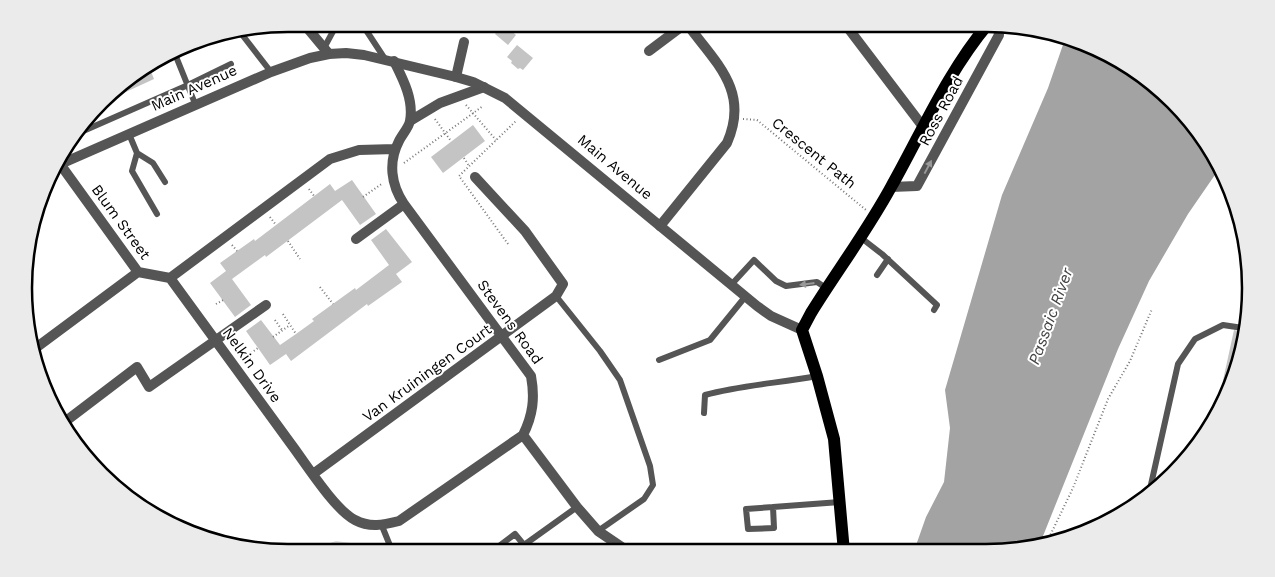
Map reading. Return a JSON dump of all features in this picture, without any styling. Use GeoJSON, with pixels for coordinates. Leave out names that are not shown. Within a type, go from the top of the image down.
{"type":"FeatureCollection","features":[{"type":"Feature","properties":{"kind":"main road"},"geometry":{"type":"LineString","coordinates":[[843,544],[834,439],[802,330],[826,288],[874,216],[956,68],[981,32]]}},
{"type":"Feature","properties":{"kind":"street"},"geometry":{"type":"LineString","coordinates":[[311,32],[326,51]]}},
{"type":"Feature","properties":{"kind":"street"},"geometry":{"type":"LineString","coordinates":[[649,51],[675,32]]}},
{"type":"Feature","properties":{"kind":"street"},"geometry":{"type":"LineString","coordinates":[[660,226],[727,144],[736,118],[736,104],[727,79],[692,32]]}},
{"type":"Feature","properties":{"kind":"street"},"geometry":{"type":"LineString","coordinates":[[851,32],[924,128]]}},
{"type":"Feature","properties":{"kind":"street","name":"Ross Road"},"geometry":{"type":"LineString","coordinates":[[891,187],[917,186],[999,33]]}},
{"type":"Feature","properties":{"kind":"street"},"geometry":{"type":"LineString","coordinates":[[456,77],[464,42]]}},
{"type":"Feature","properties":{"kind":"street","name":"Main Avenue"},"geometry":{"type":"LineString","coordinates":[[66,161],[271,72],[326,51],[364,54],[456,77],[484,87],[513,103],[745,296],[771,316],[802,330]]}},
{"type":"Feature","properties":{"kind":"street"},"geometry":{"type":"LineString","coordinates":[[389,60],[408,93],[410,121],[440,103],[484,87]]}},
{"type":"Feature","properties":{"kind":"street","name":"Stevens Road"},"geometry":{"type":"LineString","coordinates":[[410,121],[395,149],[392,164],[395,188],[404,204],[531,376],[534,392],[533,409],[523,435]]}},
{"type":"Feature","properties":{"kind":"street"},"geometry":{"type":"LineString","coordinates":[[170,278],[330,159],[359,150],[395,149]]}},
{"type":"Feature","properties":{"kind":"street","name":"Blum Street"},"geometry":{"type":"LineString","coordinates":[[62,170],[138,272],[170,278]]}},
{"type":"Feature","properties":{"kind":"street"},"geometry":{"type":"LineString","coordinates":[[474,177],[524,231],[563,284],[556,296]]}},
{"type":"Feature","properties":{"kind":"street"},"geometry":{"type":"LineString","coordinates":[[356,240],[404,204]]}},
{"type":"Feature","properties":{"kind":"street"},"geometry":{"type":"LineString","coordinates":[[39,346],[138,272]]}},
{"type":"Feature","properties":{"kind":"street","name":"Nelkin Drive"},"geometry":{"type":"LineString","coordinates":[[170,278],[342,511],[354,520],[367,525],[382,526]]}},
{"type":"Feature","properties":{"kind":"street","name":"Van Kruiningen Court"},"geometry":{"type":"LineString","coordinates":[[314,474],[556,296]]}},
{"type":"Feature","properties":{"kind":"street"},"geometry":{"type":"LineString","coordinates":[[69,419],[137,367],[149,387],[266,305]]}},
{"type":"Feature","properties":{"kind":"street"},"geometry":{"type":"LineString","coordinates":[[382,526],[399,522],[523,435],[577,507],[598,531],[617,544]]}},
{"type":"Feature","properties":{"kind":"lane"},"geometry":{"type":"LineString","coordinates":[[326,51],[334,32]]}},
{"type":"Feature","properties":{"kind":"lane"},"geometry":{"type":"LineString","coordinates":[[368,32],[389,60]]}},
{"type":"Feature","properties":{"kind":"lane"},"geometry":{"type":"LineString","coordinates":[[243,36],[271,72]]}},
{"type":"Feature","properties":{"kind":"lane"},"geometry":{"type":"LineString","coordinates":[[176,59],[196,106]]}},
{"type":"Feature","properties":{"kind":"lane"},"geometry":{"type":"LineString","coordinates":[[89,129],[231,64]]}},
{"type":"Feature","properties":{"kind":"lane"},"geometry":{"type":"LineString","coordinates":[[129,134],[137,153],[153,163],[165,182]]}},
{"type":"Feature","properties":{"kind":"lane"},"geometry":{"type":"LineString","coordinates":[[137,153],[132,171],[157,214]]}},
{"type":"Feature","properties":{"kind":"lane"},"geometry":{"type":"LineString","coordinates":[[860,237],[888,259],[937,305],[934,310]]}},
{"type":"Feature","properties":{"kind":"lane"},"geometry":{"type":"LineString","coordinates":[[877,275],[888,259]]}},
{"type":"Feature","properties":{"kind":"lane"},"geometry":{"type":"LineString","coordinates":[[731,285],[754,260],[776,281],[786,286],[817,282],[826,288]]}},
{"type":"Feature","properties":{"kind":"lane"},"geometry":{"type":"LineString","coordinates":[[556,296],[600,351],[620,380],[650,466],[653,485],[644,499],[598,531]]}},
{"type":"Feature","properties":{"kind":"lane"},"geometry":{"type":"LineString","coordinates":[[659,360],[710,340],[745,296]]}},
{"type":"Feature","properties":{"kind":"lane"},"geometry":{"type":"LineString","coordinates":[[1151,484],[1178,364],[1195,339],[1224,326],[1239,328]]}},
{"type":"Feature","properties":{"kind":"lane"},"geometry":{"type":"LineString","coordinates":[[704,413],[705,395],[817,376]]}},
{"type":"Feature","properties":{"kind":"lane"},"geometry":{"type":"LineString","coordinates":[[773,507],[774,528],[748,529],[746,509],[840,502]]}},
{"type":"Feature","properties":{"kind":"lane"},"geometry":{"type":"LineString","coordinates":[[525,544],[577,507]]}},
{"type":"Feature","properties":{"kind":"lane"},"geometry":{"type":"LineString","coordinates":[[382,526],[389,544]]}},
{"type":"Feature","properties":{"kind":"lane"},"geometry":{"type":"LineString","coordinates":[[502,544],[515,534],[523,544]]}},
{"type":"Feature","properties":{"kind":"path"},"geometry":{"type":"LineString","coordinates":[[466,105],[496,140]]}},
{"type":"Feature","properties":{"kind":"path"},"geometry":{"type":"LineString","coordinates":[[404,163],[483,106]]}},
{"type":"Feature","properties":{"kind":"path"},"geometry":{"type":"LineString","coordinates":[[434,117],[451,141]]}},
{"type":"Feature","properties":{"kind":"path","name":"Crescent Path"},"geometry":{"type":"LineString","coordinates":[[736,118],[757,120],[874,216]]}},
{"type":"Feature","properties":{"kind":"path"},"geometry":{"type":"LineString","coordinates":[[464,158],[469,166]]}},
{"type":"Feature","properties":{"kind":"path"},"geometry":{"type":"LineString","coordinates":[[364,197],[383,183]]}},
{"type":"Feature","properties":{"kind":"path"},"geometry":{"type":"LineString","coordinates":[[308,189],[314,196]]}},
{"type":"Feature","properties":{"kind":"path"},"geometry":{"type":"LineString","coordinates":[[270,217],[276,226]]}},
{"type":"Feature","properties":{"kind":"path"},"geometry":{"type":"LineString","coordinates":[[288,242],[300,259]]}},
{"type":"Feature","properties":{"kind":"path"},"geometry":{"type":"LineString","coordinates":[[232,245],[237,251]]}},
{"type":"Feature","properties":{"kind":"path"},"geometry":{"type":"LineString","coordinates":[[320,287],[333,304]]}},
{"type":"Feature","properties":{"kind":"path"},"geometry":{"type":"LineString","coordinates":[[216,304],[222,300]]}},
{"type":"Feature","properties":{"kind":"path"},"geometry":{"type":"LineString","coordinates":[[1049,537],[1073,488],[1108,399],[1130,361],[1152,309]]}},
{"type":"Feature","properties":{"kind":"path"},"geometry":{"type":"LineString","coordinates":[[283,314],[296,334]]}},
{"type":"Feature","properties":{"kind":"path"},"geometry":{"type":"LineString","coordinates":[[275,320],[282,330]]}},
{"type":"Feature","properties":{"kind":"path"},"geometry":{"type":"LineString","coordinates":[[274,336],[290,325]]}},
{"type":"Feature","properties":{"kind":"path"},"geometry":{"type":"LineString","coordinates":[[251,353],[258,348]]}},
{"type":"Feature","properties":{"kind":"shaded area"},"geometry":{"type":"Polygon","coordinates":[[[336,541],[358,544],[327,544],[336,541]]]}},
{"type":"Feature","properties":{"kind":"water","name":"Passaic River"},"geometry":{"type":"Polygon","coordinates":[[[1063,44],[1100,59],[1142,85],[1168,107],[1190,133],[1215,174],[1188,214],[1149,281],[1118,349],[1042,539],[1003,544],[916,544],[926,517],[944,482],[950,428],[945,390],[1002,195],[1048,88],[1063,44]]]}},
{"type":"Feature","properties":{"kind":"building"},"geometry":{"type":"Polygon","coordinates":[[[497,32],[512,32],[516,35],[508,45],[495,34],[497,32]]]}},
{"type":"Feature","properties":{"kind":"building"},"geometry":{"type":"Polygon","coordinates":[[[517,45],[533,58],[523,70],[518,69],[507,57],[517,45]]]}},
{"type":"Feature","properties":{"kind":"building"},"geometry":{"type":"Polygon","coordinates":[[[151,73],[154,79],[124,93],[151,73]]]}},
{"type":"Feature","properties":{"kind":"building"},"geometry":{"type":"Polygon","coordinates":[[[473,125],[485,141],[443,173],[431,157],[473,125]]]}},
{"type":"Feature","properties":{"kind":"building"},"geometry":{"type":"Polygon","coordinates":[[[352,180],[376,214],[360,225],[342,200],[266,257],[265,255],[232,279],[251,305],[235,317],[210,283],[226,271],[220,263],[254,239],[255,241],[330,184],[335,191],[352,180]]]}},
{"type":"Feature","properties":{"kind":"building"},"geometry":{"type":"Polygon","coordinates":[[[386,229],[412,262],[396,274],[402,282],[368,306],[367,304],[291,361],[286,354],[270,365],[246,331],[261,320],[280,345],[314,321],[312,319],[355,288],[356,290],[389,265],[371,240],[386,229]]]}},
{"type":"Feature","properties":{"kind":"building"},"geometry":{"type":"Polygon","coordinates":[[[1234,330],[1239,331],[1234,355],[1221,392],[1234,330]]]}}]}
